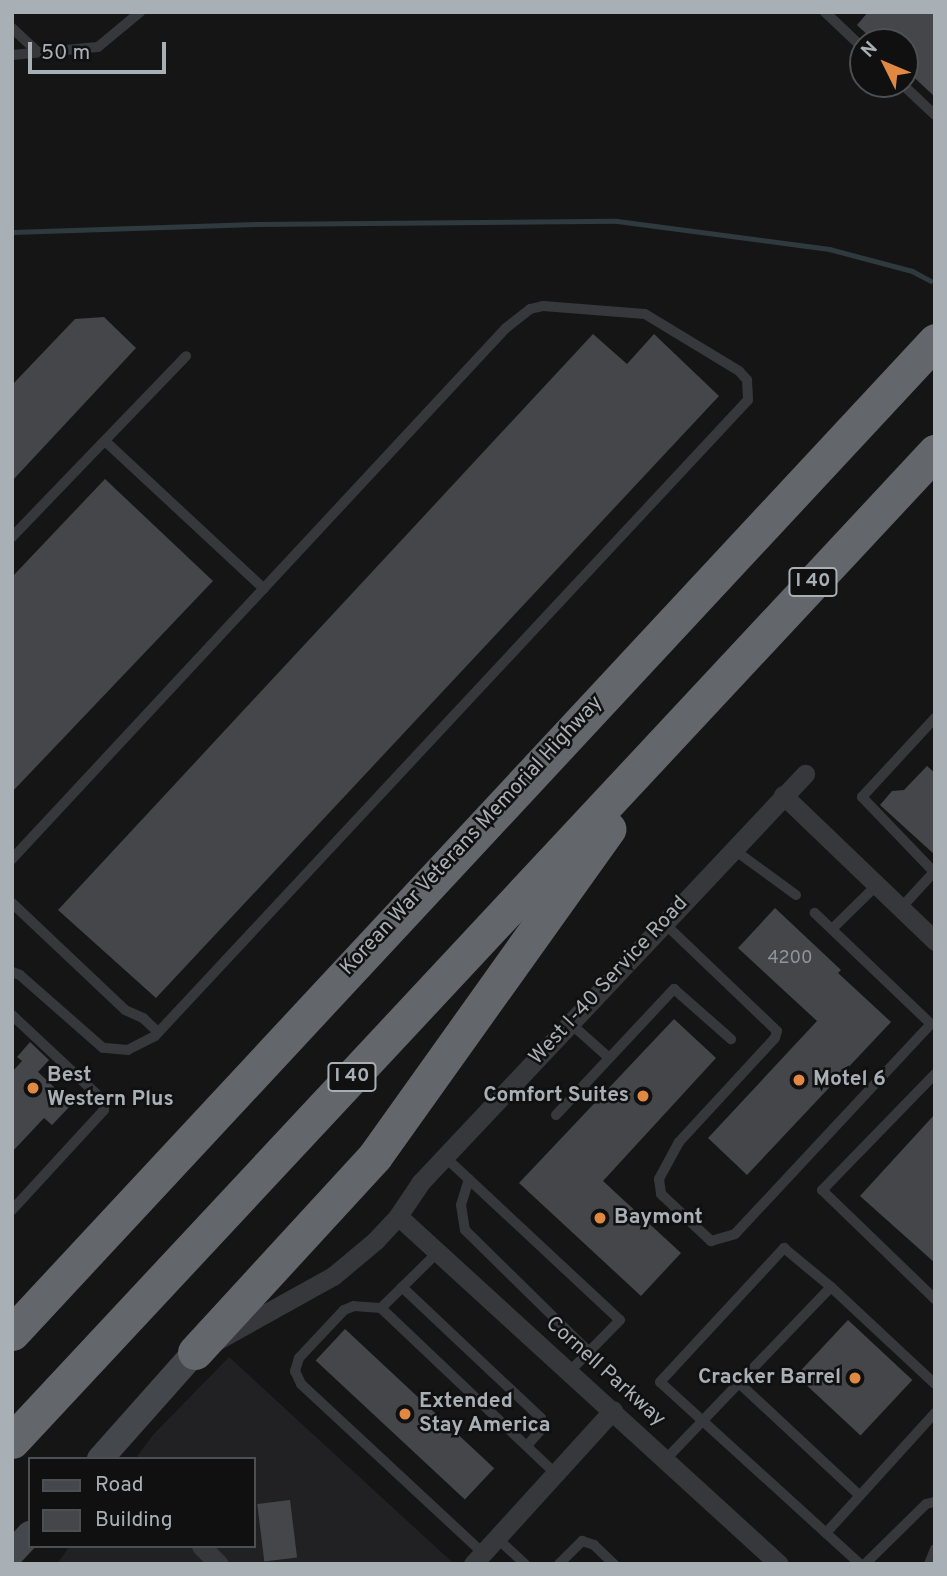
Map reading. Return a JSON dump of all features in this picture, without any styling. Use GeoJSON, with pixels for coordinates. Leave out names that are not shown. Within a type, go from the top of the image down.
{"type":"FeatureCollection","features":[{"type":"Feature","properties":{"kind":"highway","name":"Korean War Veterans Memorial Highway"},"geometry":{"type":"LineString","coordinates":[[12,1334],[935,341]]}},
{"type":"Feature","properties":{"kind":"highway","name":"I 40"},"geometry":{"type":"LineString","coordinates":[[12,1441],[935,452]]}},
{"type":"Feature","properties":{"kind":"highway"},"geometry":{"type":"LineString","coordinates":[[195,1352],[375,1156],[692,712]]}},
{"type":"Feature","properties":{"kind":"highway"},"geometry":{"type":"LineString","coordinates":[[12,1306],[129,1206]]}},
{"type":"Feature","properties":{"kind":"main road","name":"West I-40 Service Road"},"geometry":{"type":"LineString","coordinates":[[104,1457],[195,1352]]}},
{"type":"Feature","properties":{"kind":"main road"},"geometry":{"type":"LineString","coordinates":[[12,1553],[28,1536]]}},
{"type":"Feature","properties":{"kind":"street","name":"West I-40 Service Road"},"geometry":{"type":"LineString","coordinates":[[195,1352],[333,1276],[398,1216],[420,1183],[804,774]]}},
{"type":"Feature","properties":{"kind":"street"},"geometry":{"type":"LineString","coordinates":[[783,795],[935,941]]}},
{"type":"Feature","properties":{"kind":"street","name":"Cornell Parkway"},"geometry":{"type":"LineString","coordinates":[[398,1216],[779,1564]]}},
{"type":"Feature","properties":{"kind":"street"},"geometry":{"type":"LineString","coordinates":[[478,1558],[613,1410]]}},
{"type":"Feature","properties":{"kind":"street"},"geometry":{"type":"LineString","coordinates":[[203,1548],[219,1564]]}},
{"type":"Feature","properties":{"kind":"lane"},"geometry":{"type":"LineString","coordinates":[[12,55],[98,47],[140,12]]}},
{"type":"Feature","properties":{"kind":"lane"},"geometry":{"type":"LineString","coordinates":[[825,12],[849,35]]}},
{"type":"Feature","properties":{"kind":"lane"},"geometry":{"type":"LineString","coordinates":[[12,28],[38,52]]}},
{"type":"Feature","properties":{"kind":"lane"},"geometry":{"type":"LineString","coordinates":[[917,98],[935,115]]}},
{"type":"Feature","properties":{"kind":"lane"},"geometry":{"type":"LineString","coordinates":[[12,859],[506,328],[530,309],[543,306],[645,314],[738,371],[747,380],[748,400],[159,1032],[128,1050],[103,1048],[20,975],[12,972]]}},
{"type":"Feature","properties":{"kind":"lane"},"geometry":{"type":"LineString","coordinates":[[12,537],[186,356]]}},
{"type":"Feature","properties":{"kind":"lane"},"geometry":{"type":"LineString","coordinates":[[105,441],[264,590]]}},
{"type":"Feature","properties":{"kind":"lane"},"geometry":{"type":"LineString","coordinates":[[901,908],[934,873],[862,797],[935,718]]}},
{"type":"Feature","properties":{"kind":"lane"},"geometry":{"type":"LineString","coordinates":[[733,849],[796,895]]}},
{"type":"Feature","properties":{"kind":"lane"},"geometry":{"type":"LineString","coordinates":[[832,929],[877,885]]}},
{"type":"Feature","properties":{"kind":"lane"},"geometry":{"type":"LineString","coordinates":[[12,904],[125,1010],[143,1018],[159,1032]]}},
{"type":"Feature","properties":{"kind":"lane"},"geometry":{"type":"LineString","coordinates":[[663,923],[777,1031],[775,1038],[679,1142],[659,1179],[661,1194],[711,1241],[735,1234],[932,1024],[815,913]]}},
{"type":"Feature","properties":{"kind":"lane"},"geometry":{"type":"LineString","coordinates":[[556,1115],[674,989],[730,1040]]}},
{"type":"Feature","properties":{"kind":"lane"},"geometry":{"type":"LineString","coordinates":[[12,1015],[105,1102],[104,1110],[12,1210]]}},
{"type":"Feature","properties":{"kind":"lane"},"geometry":{"type":"LineString","coordinates":[[570,1023],[608,1057]]}},
{"type":"Feature","properties":{"kind":"lane"},"geometry":{"type":"LineString","coordinates":[[935,1074],[822,1190],[935,1299]]}},
{"type":"Feature","properties":{"kind":"lane"},"geometry":{"type":"LineString","coordinates":[[445,1157],[620,1320],[570,1371]]}},
{"type":"Feature","properties":{"kind":"lane"},"geometry":{"type":"LineString","coordinates":[[469,1179],[461,1205],[465,1230],[590,1352]]}},
{"type":"Feature","properties":{"kind":"lane"},"geometry":{"type":"LineString","coordinates":[[935,1384],[831,1287],[784,1248],[660,1382],[862,1564],[926,1504],[935,1502]]}},
{"type":"Feature","properties":{"kind":"lane"},"geometry":{"type":"LineString","coordinates":[[381,1308],[438,1252]]}},
{"type":"Feature","properties":{"kind":"lane"},"geometry":{"type":"LineString","coordinates":[[402,1287],[541,1418],[540,1432],[527,1447]]}},
{"type":"Feature","properties":{"kind":"lane"},"geometry":{"type":"LineString","coordinates":[[666,1459],[831,1287]]}},
{"type":"Feature","properties":{"kind":"lane"},"geometry":{"type":"LineString","coordinates":[[478,1558],[297,1378],[296,1363],[299,1358],[344,1310],[354,1306],[381,1308],[556,1474]]}},
{"type":"Feature","properties":{"kind":"lane"},"geometry":{"type":"LineString","coordinates":[[739,1383],[859,1495]]}},
{"type":"Feature","properties":{"kind":"lane"},"geometry":{"type":"LineString","coordinates":[[826,1533],[935,1413]]}},
{"type":"Feature","properties":{"kind":"lane"},"geometry":{"type":"LineString","coordinates":[[497,1538],[525,1564]]}},
{"type":"Feature","properties":{"kind":"lane"},"geometry":{"type":"LineString","coordinates":[[559,1564],[582,1541],[594,1545],[614,1564]]}},
{"type":"Feature","properties":{"kind":"lane"},"geometry":{"type":"LineString","coordinates":[[929,1564],[935,1549]]}},
{"type":"Feature","properties":{"kind":"shaded area"},"geometry":{"type":"Polygon","coordinates":[[[229,1357],[453,1563],[57,1564],[69,1548],[256,1548],[256,1457],[136,1457],[153,1435],[229,1357]]]}},
{"type":"Feature","properties":{"kind":"building"},"geometry":{"type":"Polygon","coordinates":[[[868,12],[935,12],[935,97],[919,82],[919,28],[860,28],[857,25],[868,12]]]}},
{"type":"Feature","properties":{"kind":"building"},"geometry":{"type":"Polygon","coordinates":[[[104,317],[136,348],[12,481],[12,385],[75,319],[104,317]]]}},
{"type":"Feature","properties":{"kind":"building"},"geometry":{"type":"Polygon","coordinates":[[[593,334],[627,364],[654,334],[719,396],[156,998],[58,910],[593,334]]]}},
{"type":"Feature","properties":{"kind":"building"},"geometry":{"type":"Polygon","coordinates":[[[105,479],[213,581],[12,792],[12,577],[105,479]]]}},
{"type":"Feature","properties":{"kind":"building"},"geometry":{"type":"Polygon","coordinates":[[[927,766],[935,773],[935,855],[880,805],[892,791],[904,790],[927,766]]]}},
{"type":"Feature","properties":{"kind":"building","name":"Motel 6"},"geometry":{"type":"Polygon","coordinates":[[[775,908],[841,970],[838,973],[891,1022],[747,1175],[708,1138],[817,1021],[738,948],[775,908]]]}},
{"type":"Feature","properties":{"kind":"building"},"geometry":{"type":"Polygon","coordinates":[[[674,1019],[716,1058],[603,1181],[681,1253],[641,1296],[519,1183],[674,1019]]]}},
{"type":"Feature","properties":{"kind":"building","name":"Best Western Plus"},"geometry":{"type":"Polygon","coordinates":[[[30,1042],[49,1060],[38,1072],[72,1104],[52,1125],[44,1118],[12,1152],[12,1072],[22,1061],[17,1057],[30,1042]]]}},
{"type":"Feature","properties":{"kind":"building"},"geometry":{"type":"Polygon","coordinates":[[[935,1114],[935,1263],[860,1196],[935,1114]]]}},
{"type":"Feature","properties":{"kind":"building","name":"Cracker Barrel"},"geometry":{"type":"Polygon","coordinates":[[[848,1320],[912,1380],[861,1436],[796,1376],[848,1320]]]}},
{"type":"Feature","properties":{"kind":"building","name":"Extended Stay America"},"geometry":{"type":"Polygon","coordinates":[[[345,1329],[494,1468],[465,1500],[316,1360],[345,1329]]]}},
{"type":"Feature","properties":{"kind":"building"},"geometry":{"type":"Polygon","coordinates":[[[290,1500],[297,1558],[264,1562],[257,1504],[290,1500]]]}},
{"type":"Feature","properties":{"kind":"waterway"},"geometry":{"type":"LineString","coordinates":[[12,232],[257,224],[617,221],[829,249],[912,271],[931,281]]}},
{"type":"Feature","properties":{"kind":"place","name":"Motel 6"},"geometry":{"type":"Point","coordinates":[799,1080]}},
{"type":"Feature","properties":{"kind":"place","name":"Best Western Plus"},"geometry":{"type":"Point","coordinates":[33,1088]}},
{"type":"Feature","properties":{"kind":"place","name":"Comfort Suites"},"geometry":{"type":"Point","coordinates":[643,1096]}},
{"type":"Feature","properties":{"kind":"place","name":"Baymont"},"geometry":{"type":"Point","coordinates":[600,1218]}},
{"type":"Feature","properties":{"kind":"place","name":"Cracker Barrel"},"geometry":{"type":"Point","coordinates":[855,1378]}},
{"type":"Feature","properties":{"kind":"place","name":"Extended Stay America"},"geometry":{"type":"Point","coordinates":[405,1414]}}]}
